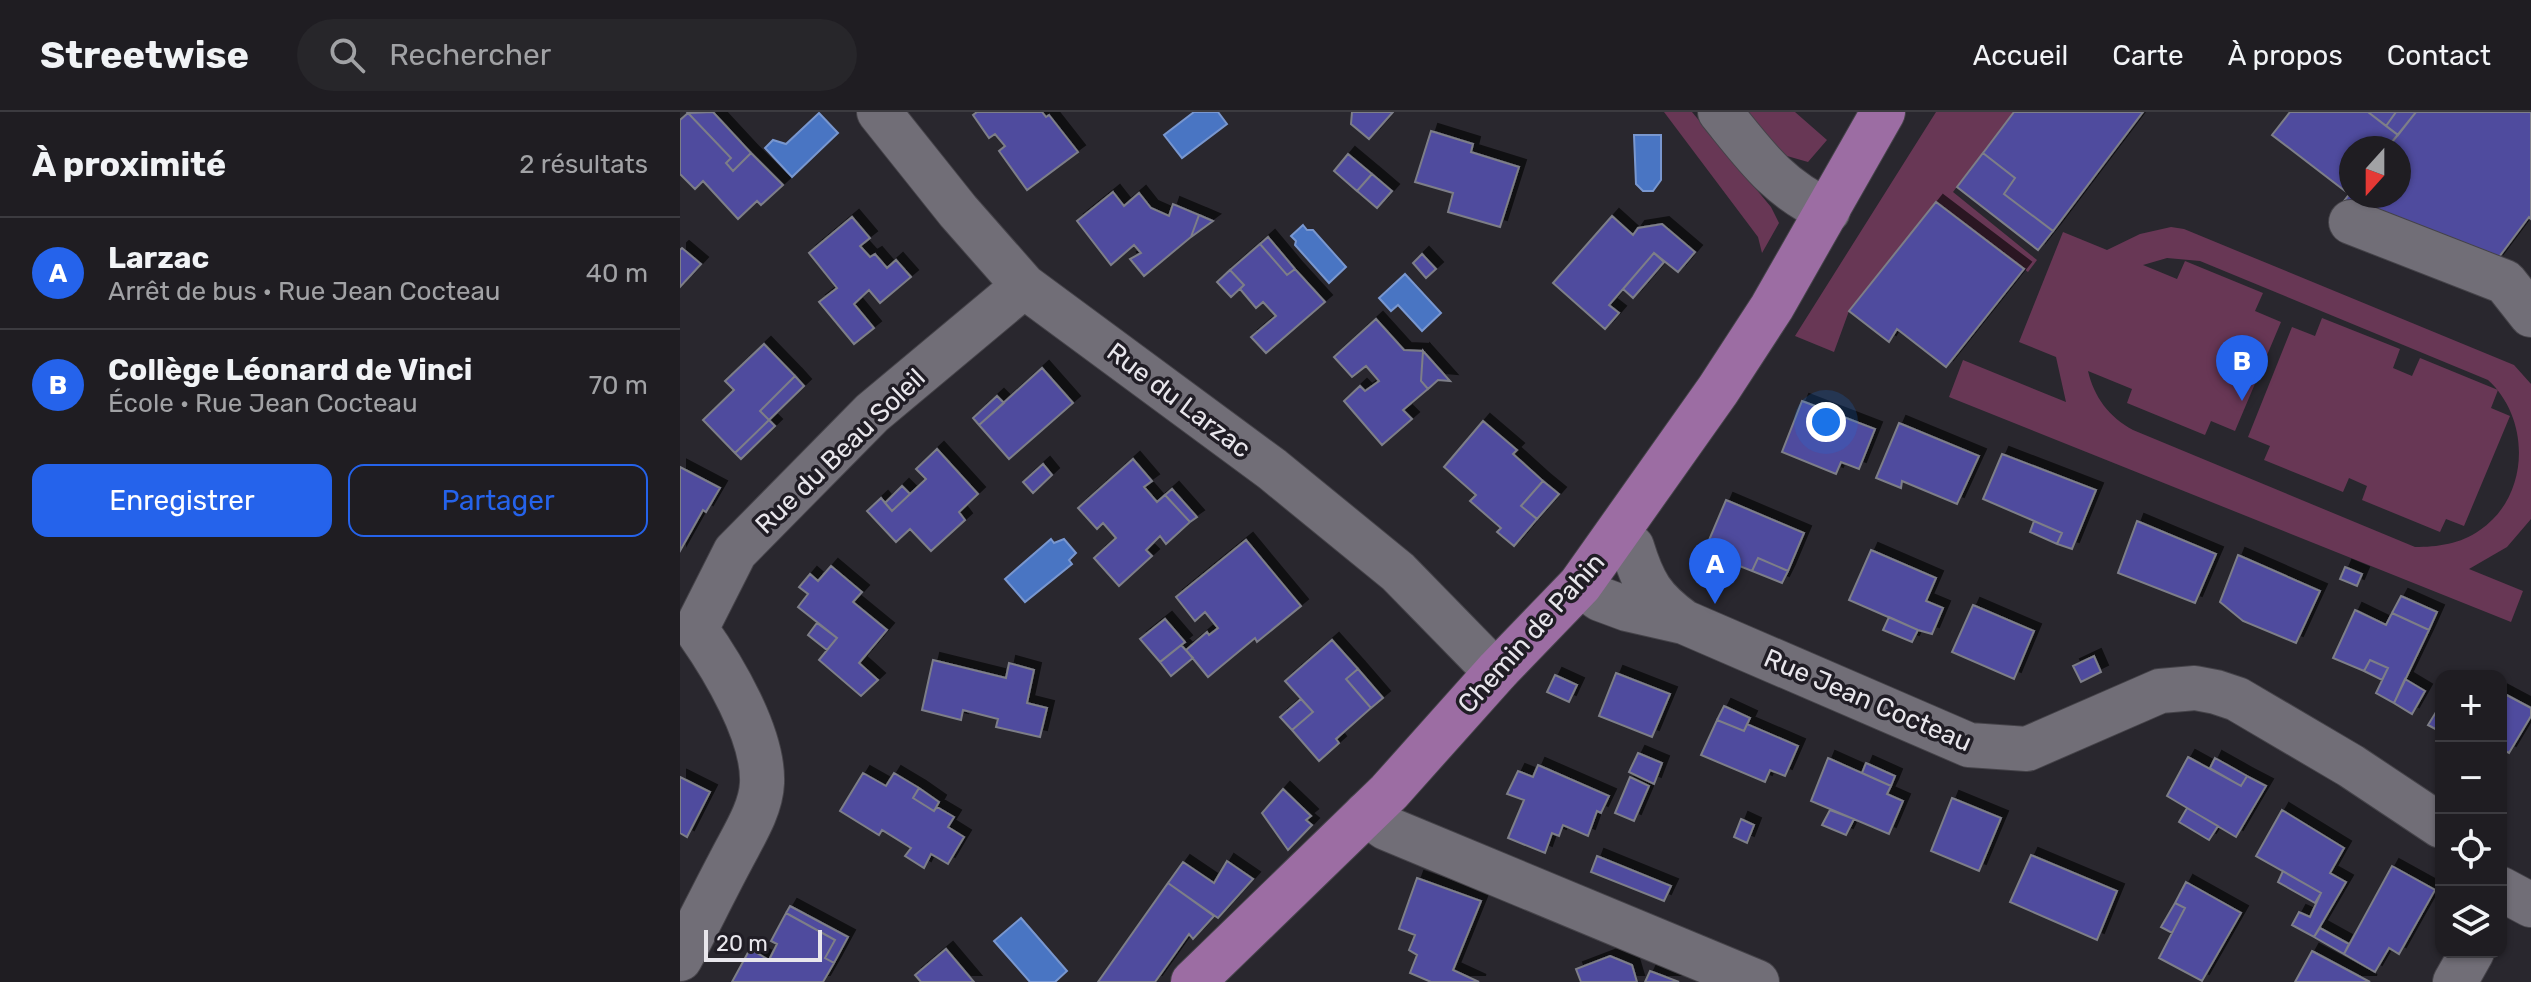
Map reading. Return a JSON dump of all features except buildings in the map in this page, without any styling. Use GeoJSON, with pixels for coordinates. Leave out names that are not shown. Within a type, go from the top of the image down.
{"type":"FeatureCollection","features":[{"type":"Feature","properties":{"kind":"main road","name":"Chemin de Pahin"},"geometry":{"type":"LineString","coordinates":[[1193,982],[1389,792],[1498,670],[1580,585],[1718,390],[1772,307],[1883,112]]}},
{"type":"Feature","properties":{"kind":"street","name":"Rue du Larzac"},"geometry":{"type":"LineString","coordinates":[[879,112],[958,211],[1024,286],[1295,488],[1398,572],[1482,658],[1498,670]]}},
{"type":"Feature","properties":{"kind":"street"},"geometry":{"type":"LineString","coordinates":[[1720,112],[1774,177],[1799,196],[1828,211]]}},
{"type":"Feature","properties":{"kind":"street"},"geometry":{"type":"LineString","coordinates":[[2351,222],[2505,282],[2531,315]]}},
{"type":"Feature","properties":{"kind":"street","name":"Rue du Beau Soleil"},"geometry":{"type":"LineString","coordinates":[[688,629],[735,552],[872,413],[1024,286]]}},
{"type":"Feature","properties":{"kind":"street","name":"Rue Jean Cocteau"},"geometry":{"type":"LineString","coordinates":[[1616,536],[1632,547],[1641,574],[1661,605],[1684,622]]}},
{"type":"Feature","properties":{"kind":"street","name":"Rue Jean Cocteau"},"geometry":{"type":"LineString","coordinates":[[1580,585],[1600,599],[1627,609],[1684,622],[1969,745],[2027,749],[2160,691],[2195,688],[2216,692],[2237,699],[2326,751],[2435,822]]}},
{"type":"Feature","properties":{"kind":"street"},"geometry":{"type":"LineString","coordinates":[[680,959],[754,816],[762,787],[762,762],[754,735],[719,661],[688,629]]}},
{"type":"Feature","properties":{"kind":"street"},"geometry":{"type":"LineString","coordinates":[[1366,814],[1386,828],[1757,982]]}},
{"type":"Feature","properties":{"kind":"street"},"geometry":{"type":"LineString","coordinates":[[2455,982],[2469,958]]}},
{"type":"Feature","properties":{"kind":"shaded area"},"geometry":{"type":"Polygon","coordinates":[[[1664,112],[1692,112],[1771,207],[1779,223],[1762,253],[1758,237],[1664,112]]]}},
{"type":"Feature","properties":{"kind":"shaded area"},"geometry":{"type":"Polygon","coordinates":[[[1744,112],[1795,112],[1827,140],[1808,162],[1780,154],[1744,112]]]}},
{"type":"Feature","properties":{"kind":"shaded area"},"geometry":{"type":"Polygon","coordinates":[[[1936,112],[2014,112],[1953,192],[2037,260],[2028,272],[1936,202],[1849,311],[1834,352],[1795,336],[1936,112]]]}},
{"type":"Feature","properties":{"kind":"shaded area"},"geometry":{"type":"Polygon","coordinates":[[[2171,227],[2184,229],[2514,365],[2531,384],[2531,519],[2507,547],[2469,569],[2523,591],[2511,622],[1949,397],[1963,360],[2066,402],[2056,357],[2019,342],[2063,232],[2107,250],[2140,234],[2171,227]],[[2167,258],[2143,265],[2177,279],[2185,261],[2263,293],[2255,311],[2281,322],[2235,431],[2211,421],[2205,435],[2127,403],[2132,389],[2088,371],[2099,398],[2117,419],[2133,430],[2415,547],[2465,539],[2496,515],[2508,498],[2516,478],[2518,436],[2502,396],[2488,380],[2200,261],[2167,258]]]}},
{"type":"Feature","properties":{"kind":"shaded area"},"geometry":{"type":"Polygon","coordinates":[[[2322,318],[2400,349],[2393,368],[2412,376],[2420,358],[2498,390],[2491,408],[2510,416],[2464,526],[2446,519],[2440,532],[2362,500],[2367,486],[2349,478],[2343,492],[2264,460],[2270,446],[2248,437],[2292,327],[2315,336],[2322,318]]]}},
{"type":"Feature","properties":{"kind":"water"},"geometry":{"type":"Polygon","coordinates":[[[1194,112],[1218,112],[1227,124],[1182,158],[1164,135],[1194,112]]]}},
{"type":"Feature","properties":{"kind":"water"},"geometry":{"type":"Polygon","coordinates":[[[819,113],[838,133],[792,177],[765,148],[773,140],[786,144],[819,113]]]}},
{"type":"Feature","properties":{"kind":"water"},"geometry":{"type":"Polygon","coordinates":[[[1634,135],[1661,135],[1661,180],[1653,191],[1643,191],[1636,184],[1634,135]]]}},
{"type":"Feature","properties":{"kind":"water"},"geometry":{"type":"Polygon","coordinates":[[[1303,225],[1307,230],[1313,230],[1346,267],[1329,283],[1295,245],[1296,241],[1291,236],[1303,225]]]}},
{"type":"Feature","properties":{"kind":"water"},"geometry":{"type":"Polygon","coordinates":[[[1405,274],[1441,313],[1422,331],[1398,305],[1391,311],[1379,298],[1405,274]]]}},
{"type":"Feature","properties":{"kind":"water"},"geometry":{"type":"Polygon","coordinates":[[[1051,539],[1054,543],[1064,539],[1076,553],[1069,560],[1072,564],[1025,602],[1005,579],[1051,539]]]}},
{"type":"Feature","properties":{"kind":"water"},"geometry":{"type":"Polygon","coordinates":[[[1021,918],[1067,971],[1055,982],[1030,982],[994,941],[1021,918]]]}},
{"type":"Feature","properties":{"kind":"place","name":"Collège Léonard de Vinci"},"geometry":{"type":"Point","coordinates":[2242,401]}},
{"type":"Feature","properties":{"kind":"place","name":"Larzac"},"geometry":{"type":"Point","coordinates":[1715,604]}}]}
